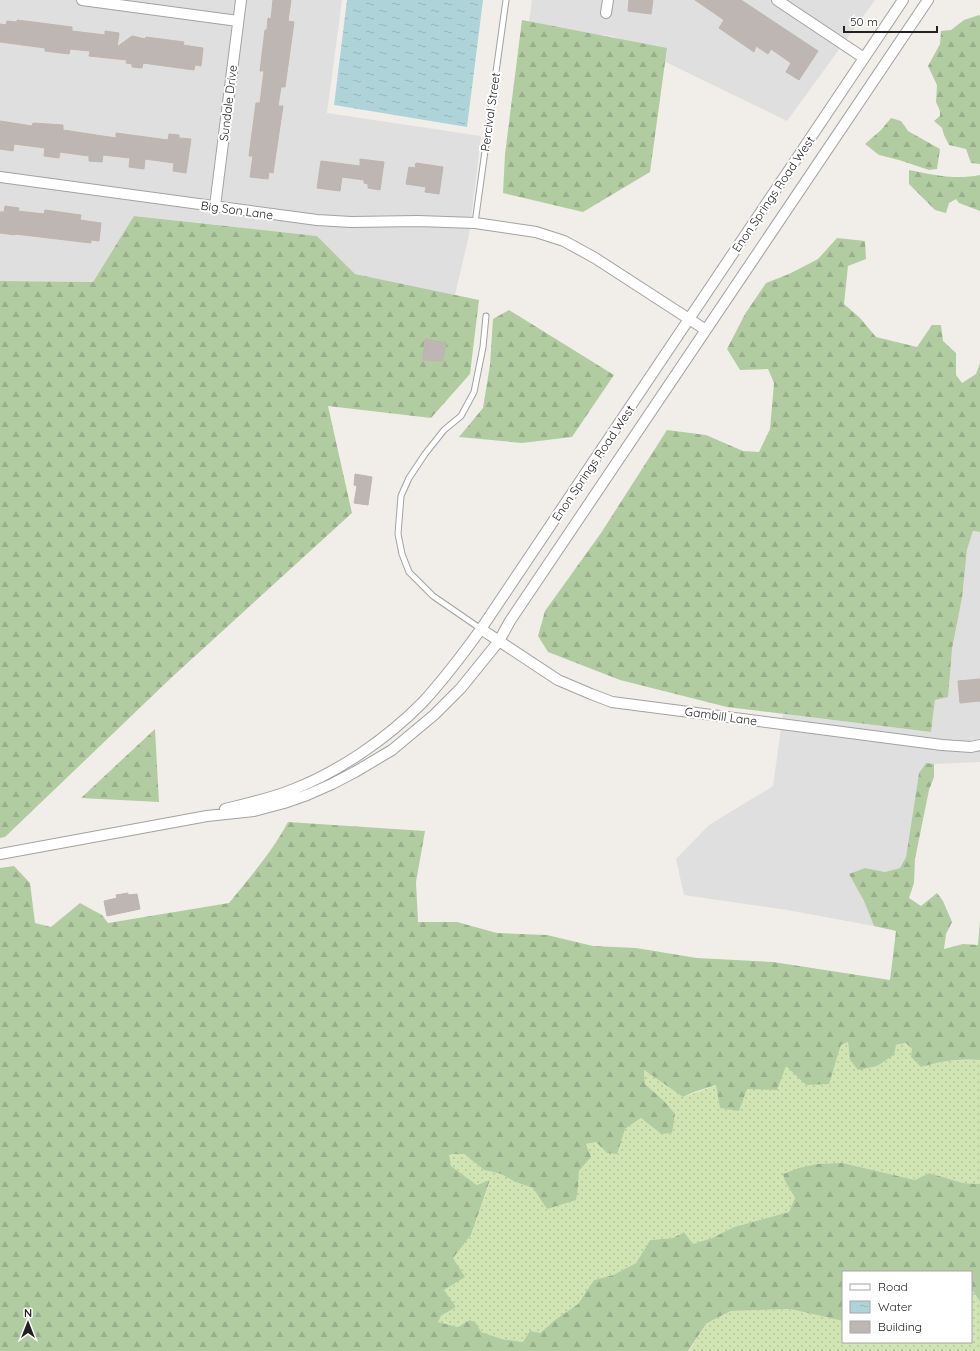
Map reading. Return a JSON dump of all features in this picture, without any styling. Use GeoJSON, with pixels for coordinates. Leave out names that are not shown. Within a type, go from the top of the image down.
{"type":"FeatureCollection","features":[{"type":"Feature","properties":{"kind":"street"},"geometry":{"type":"LineString","coordinates":[[82,0],[238,20]]}},
{"type":"Feature","properties":{"kind":"street","name":"Sundale Drive"},"geometry":{"type":"LineString","coordinates":[[214,206],[241,0]]}},
{"type":"Feature","properties":{"kind":"street"},"geometry":{"type":"LineString","coordinates":[[606,13],[608,0]]}},
{"type":"Feature","properties":{"kind":"street"},"geometry":{"type":"LineString","coordinates":[[777,0],[864,58]]}},
{"type":"Feature","properties":{"kind":"street","name":"Enon Springs Road West"},"geometry":{"type":"LineString","coordinates":[[191,819],[291,791],[322,776],[367,749],[406,718],[421,704],[454,667],[482,629],[903,0]]}},
{"type":"Feature","properties":{"kind":"street"},"geometry":{"type":"LineString","coordinates":[[0,854],[191,819],[254,811],[270,807],[307,795],[355,772],[392,750],[434,715],[461,688],[499,641],[510,622],[928,0]]}},
{"type":"Feature","properties":{"kind":"street","name":"Big Son Lane"},"geometry":{"type":"LineString","coordinates":[[0,177],[316,220],[351,222],[418,221],[475,223],[536,232],[564,242],[600,262],[706,330]]}},
{"type":"Feature","properties":{"kind":"street","name":"Gambill Lane"},"geometry":{"type":"LineString","coordinates":[[482,629],[558,680],[612,702],[942,745],[980,745]]}},
{"type":"Feature","properties":{"kind":"lane","name":"Percival Street"},"geometry":{"type":"LineString","coordinates":[[475,223],[506,0]]}},
{"type":"Feature","properties":{"kind":"lane"},"geometry":{"type":"LineString","coordinates":[[482,629],[433,596],[410,572],[402,554],[398,534],[401,496],[409,478],[425,454],[444,430],[461,416],[474,392],[483,347],[486,316]]}},
{"type":"Feature","properties":{"kind":"shaded area"},"geometry":{"type":"Polygon","coordinates":[[[0,0],[342,0],[327,113],[481,136],[469,235],[455,295],[355,274],[317,236],[135,216],[93,282],[0,281],[0,0]]]}},
{"type":"Feature","properties":{"kind":"shaded area"},"geometry":{"type":"Polygon","coordinates":[[[532,0],[875,0],[787,121],[612,36],[528,29],[532,0]]]}},
{"type":"Feature","properties":{"kind":"shaded area"},"geometry":{"type":"Polygon","coordinates":[[[973,531],[980,532],[980,762],[926,763],[919,773],[906,857],[900,868],[885,872],[865,868],[850,874],[864,901],[874,926],[787,910],[684,895],[676,859],[709,825],[773,786],[783,714],[931,732],[935,700],[952,649],[962,598],[967,550],[973,531]]]}},
{"type":"Feature","properties":{"kind":"green space"},"geometry":{"type":"Polygon","coordinates":[[[979,15],[980,164],[971,163],[966,149],[949,145],[942,128],[934,121],[940,116],[940,111],[936,102],[937,85],[928,66],[940,44],[941,31],[951,30],[964,20],[979,15]]]}},
{"type":"Feature","properties":{"kind":"green space"},"geometry":{"type":"Polygon","coordinates":[[[522,20],[667,48],[650,172],[583,212],[503,193],[505,154],[522,20]]]}},
{"type":"Feature","properties":{"kind":"green space"},"geometry":{"type":"Polygon","coordinates":[[[891,118],[901,121],[908,131],[940,149],[937,169],[929,170],[879,155],[865,144],[881,130],[891,118]]]}},
{"type":"Feature","properties":{"kind":"green space"},"geometry":{"type":"Polygon","coordinates":[[[909,170],[953,177],[980,175],[980,211],[959,203],[956,199],[949,203],[946,213],[935,210],[909,184],[909,170]]]}},
{"type":"Feature","properties":{"kind":"green space"},"geometry":{"type":"Polygon","coordinates":[[[134,216],[317,236],[355,274],[479,300],[470,374],[431,418],[328,406],[352,513],[171,678],[5,837],[0,838],[0,281],[93,282],[134,216]]]}},
{"type":"Feature","properties":{"kind":"green space"},"geometry":{"type":"Polygon","coordinates":[[[837,238],[865,241],[866,259],[848,266],[844,304],[860,318],[876,337],[917,347],[932,325],[941,325],[943,341],[956,353],[956,375],[962,383],[976,374],[980,363],[980,532],[973,531],[967,550],[962,598],[952,649],[948,697],[935,700],[931,732],[727,707],[620,680],[548,652],[538,636],[545,611],[601,533],[667,430],[706,435],[743,451],[759,452],[770,429],[774,383],[768,369],[740,370],[727,349],[745,314],[766,283],[789,274],[818,259],[837,238]]]}},
{"type":"Feature","properties":{"kind":"green space"},"geometry":{"type":"Polygon","coordinates":[[[509,310],[614,375],[572,437],[522,443],[459,437],[483,408],[490,365],[493,319],[509,310]]]}},
{"type":"Feature","properties":{"kind":"green space"},"geometry":{"type":"Polygon","coordinates":[[[155,729],[159,802],[81,798],[155,729]]]}},
{"type":"Feature","properties":{"kind":"green space"},"geometry":{"type":"Polygon","coordinates":[[[926,763],[934,764],[934,777],[929,790],[915,859],[914,883],[909,898],[921,906],[937,893],[943,901],[952,922],[946,934],[944,949],[963,944],[978,945],[980,920],[980,1060],[950,1060],[921,1067],[911,1057],[912,1049],[906,1043],[896,1045],[894,1055],[877,1066],[858,1070],[850,1060],[848,1042],[841,1045],[829,1084],[806,1085],[786,1066],[777,1090],[747,1089],[739,1111],[720,1108],[716,1085],[683,1097],[644,1070],[645,1084],[664,1101],[675,1114],[672,1133],[661,1134],[641,1118],[625,1129],[617,1154],[607,1153],[596,1142],[586,1144],[591,1157],[579,1171],[576,1200],[547,1209],[533,1188],[515,1182],[501,1174],[484,1170],[464,1154],[449,1154],[451,1166],[477,1185],[490,1180],[471,1235],[453,1258],[465,1277],[444,1290],[456,1307],[441,1316],[438,1322],[458,1327],[470,1320],[476,1323],[481,1332],[502,1339],[523,1342],[530,1331],[540,1333],[555,1320],[578,1304],[594,1280],[613,1275],[636,1263],[650,1240],[673,1238],[684,1232],[693,1244],[712,1238],[734,1227],[789,1212],[795,1198],[785,1181],[783,1174],[799,1168],[817,1164],[843,1163],[915,1180],[929,1173],[963,1183],[980,1184],[980,1302],[972,1291],[972,1271],[842,1271],[842,1321],[790,1309],[731,1311],[707,1323],[688,1351],[0,1351],[0,868],[14,866],[30,883],[35,923],[51,927],[80,903],[102,915],[108,923],[229,903],[268,854],[288,822],[425,831],[416,882],[418,922],[457,922],[497,933],[547,935],[593,946],[636,948],[697,958],[773,962],[890,980],[896,931],[874,926],[864,901],[849,874],[865,868],[885,872],[900,868],[906,857],[919,773],[926,763]]]}},
{"type":"Feature","properties":{"kind":"green space"},"geometry":{"type":"Polygon","coordinates":[[[848,1042],[850,1060],[896,1045],[907,1043],[912,1049],[921,1067],[950,1060],[980,1060],[980,1184],[963,1183],[929,1173],[915,1180],[843,1163],[785,1181],[795,1198],[789,1212],[734,1227],[712,1238],[693,1245],[684,1232],[673,1238],[650,1240],[636,1263],[613,1275],[594,1280],[578,1304],[555,1320],[540,1333],[523,1342],[502,1339],[480,1332],[476,1323],[458,1327],[438,1322],[441,1316],[456,1307],[443,1290],[452,1258],[471,1235],[490,1181],[477,1185],[451,1166],[449,1154],[464,1154],[484,1170],[501,1174],[515,1182],[533,1188],[578,1188],[579,1171],[591,1157],[586,1144],[596,1142],[607,1153],[625,1129],[641,1118],[661,1134],[664,1101],[645,1084],[644,1070],[683,1097],[717,1085],[747,1089],[786,1066],[834,1068],[841,1045],[848,1042]]]}},
{"type":"Feature","properties":{"kind":"green space"},"geometry":{"type":"Polygon","coordinates":[[[973,1291],[980,1302],[980,1351],[689,1351],[707,1323],[731,1311],[790,1309],[842,1321],[842,1343],[972,1343],[973,1291]]]}},
{"type":"Feature","properties":{"kind":"water"},"geometry":{"type":"Polygon","coordinates":[[[347,0],[483,0],[467,127],[334,105],[347,0]]]}},
{"type":"Feature","properties":{"kind":"building"},"geometry":{"type":"Polygon","coordinates":[[[273,0],[291,0],[288,21],[294,22],[285,87],[281,87],[278,106],[283,106],[273,173],[269,172],[268,179],[250,177],[253,156],[249,156],[256,103],[260,103],[264,71],[260,71],[265,30],[267,30],[268,18],[271,19],[273,0]]]}},
{"type":"Feature","properties":{"kind":"building"},"geometry":{"type":"Polygon","coordinates":[[[629,0],[653,0],[651,14],[628,11],[629,0]]]}},
{"type":"Feature","properties":{"kind":"building"},"geometry":{"type":"Polygon","coordinates":[[[695,0],[741,0],[818,51],[799,80],[786,72],[791,63],[771,49],[768,54],[756,46],[754,52],[719,28],[724,20],[695,0]]]}},
{"type":"Feature","properties":{"kind":"building"},"geometry":{"type":"Polygon","coordinates":[[[17,20],[72,27],[72,31],[105,35],[105,31],[119,33],[117,47],[132,36],[145,39],[146,37],[184,42],[183,45],[203,48],[201,66],[195,65],[194,70],[143,63],[142,68],[132,67],[132,64],[126,63],[127,60],[89,56],[90,51],[70,49],[69,54],[45,51],[45,48],[0,42],[0,24],[6,25],[7,21],[17,22],[17,20]]]}},
{"type":"Feature","properties":{"kind":"building"},"geometry":{"type":"Polygon","coordinates":[[[0,121],[32,126],[33,123],[63,125],[63,130],[116,138],[116,133],[168,140],[169,134],[179,135],[179,138],[191,139],[186,173],[173,171],[174,163],[145,159],[144,169],[129,167],[130,158],[103,155],[102,162],[89,161],[89,156],[60,152],[59,158],[44,156],[45,148],[14,144],[13,151],[0,149],[0,121]]]}},
{"type":"Feature","properties":{"kind":"building"},"geometry":{"type":"Polygon","coordinates":[[[360,159],[384,162],[380,190],[368,188],[368,184],[364,183],[364,180],[342,177],[340,191],[317,188],[321,161],[360,166],[360,159]]]}},
{"type":"Feature","properties":{"kind":"building"},"geometry":{"type":"Polygon","coordinates":[[[416,163],[443,167],[439,194],[425,192],[426,187],[406,184],[409,167],[415,168],[416,163]]]}},
{"type":"Feature","properties":{"kind":"building"},"geometry":{"type":"Polygon","coordinates":[[[5,206],[19,208],[18,211],[44,214],[45,210],[81,215],[80,220],[101,223],[99,241],[91,240],[91,243],[0,233],[0,212],[4,212],[5,206]]]}},
{"type":"Feature","properties":{"kind":"building"},"geometry":{"type":"Polygon","coordinates":[[[425,339],[446,343],[443,361],[423,360],[425,339]]]}},
{"type":"Feature","properties":{"kind":"building"},"geometry":{"type":"Polygon","coordinates":[[[355,474],[372,477],[368,505],[354,503],[357,486],[354,485],[355,474]]]}},
{"type":"Feature","properties":{"kind":"building"},"geometry":{"type":"Polygon","coordinates":[[[980,679],[980,701],[960,703],[958,681],[980,679]]]}},
{"type":"Feature","properties":{"kind":"building"},"geometry":{"type":"Polygon","coordinates":[[[128,893],[128,895],[137,894],[140,909],[107,916],[104,901],[117,898],[116,895],[128,893]]]}}]}
